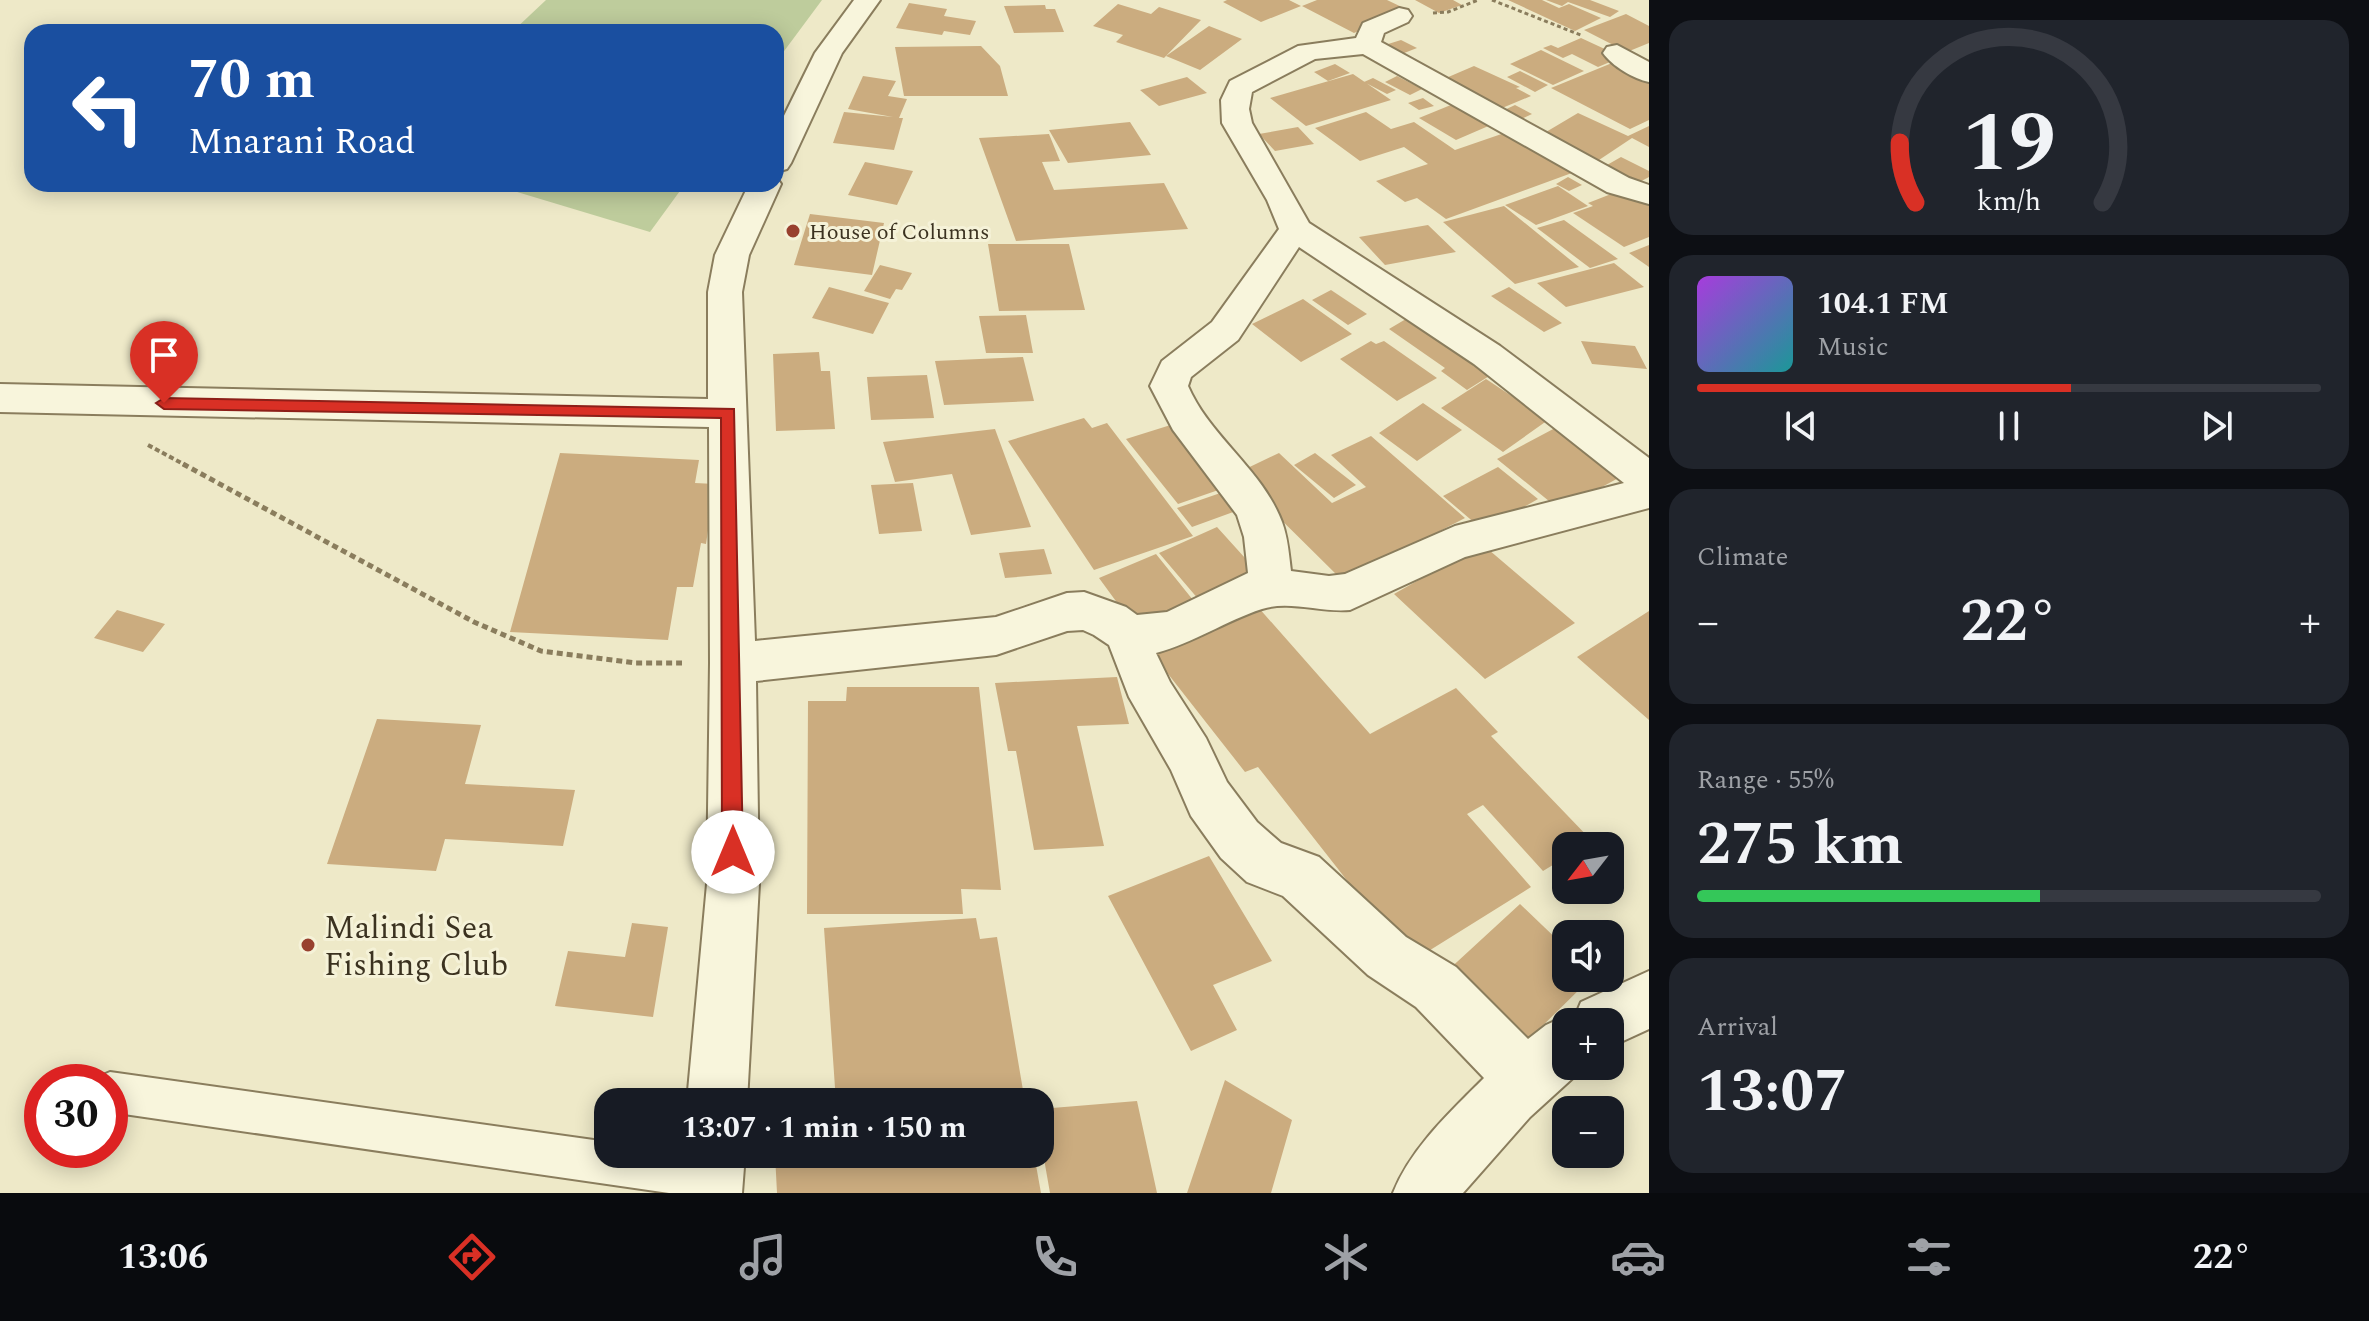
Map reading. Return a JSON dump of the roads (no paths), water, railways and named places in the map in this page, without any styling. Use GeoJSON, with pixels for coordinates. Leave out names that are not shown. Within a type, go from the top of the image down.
{"type":"FeatureCollection","features":[{"type":"Feature","properties":{"kind":"street"},"geometry":{"type":"LineString","coordinates":[[784,146],[829,53],[867,0]]}},
{"type":"Feature","properties":{"kind":"street"},"geometry":{"type":"LineString","coordinates":[[1367,45],[1372,29],[1399,16]]}},
{"type":"Feature","properties":{"kind":"street"},"geometry":{"type":"LineString","coordinates":[[1649,195],[1606,178],[1367,45],[1308,52],[1240,87],[1234,96],[1235,120],[1283,196],[1295,229],[1487,355],[1649,480]]}},
{"type":"Feature","properties":{"kind":"street"},"geometry":{"type":"LineString","coordinates":[[1617,53],[1649,74]]}},
{"type":"Feature","properties":{"kind":"street"},"geometry":{"type":"LineString","coordinates":[[718,1088],[733,884],[733,663],[725,292],[732,255],[761,192]]}},
{"type":"Feature","properties":{"kind":"street"},"geometry":{"type":"LineString","coordinates":[[1260,590],[1270,577],[1266,539],[1257,513],[1186,418],[1169,386],[1175,370],[1225,331],[1295,229]]}},
{"type":"Feature","properties":{"kind":"street"},"geometry":{"type":"LineString","coordinates":[[0,398],[70,402],[729,413]]}},
{"type":"Feature","properties":{"kind":"street"},"geometry":{"type":"LineString","coordinates":[[733,663],[996,636],[1067,612],[1084,611],[1110,621],[1129,634],[1151,635],[1174,629],[1260,590],[1291,589],[1329,594],[1350,592],[1455,543],[1649,492]]}},
{"type":"Feature","properties":{"kind":"street"},"geometry":{"type":"LineString","coordinates":[[1129,634],[1135,665],[1145,687],[1197,769],[1208,798],[1242,842],[1273,868],[1290,870],[1300,876],[1387,956],[1546,1061],[1446,1163],[1424,1193]]}},
{"type":"Feature","properties":{"kind":"street"},"geometry":{"type":"LineString","coordinates":[[1624,1011],[1649,999]]}},
{"type":"Feature","properties":{"kind":"lane"},"geometry":{"type":"LineString","coordinates":[[128,1094],[712,1175]]}},
{"type":"Feature","properties":{"kind":"place","name":"House of Columns"},"geometry":{"type":"Point","coordinates":[793,231]}},
{"type":"Feature","properties":{"kind":"place","name":"Malindi Sea Fishing Club"},"geometry":{"type":"Point","coordinates":[308,945]}}]}
